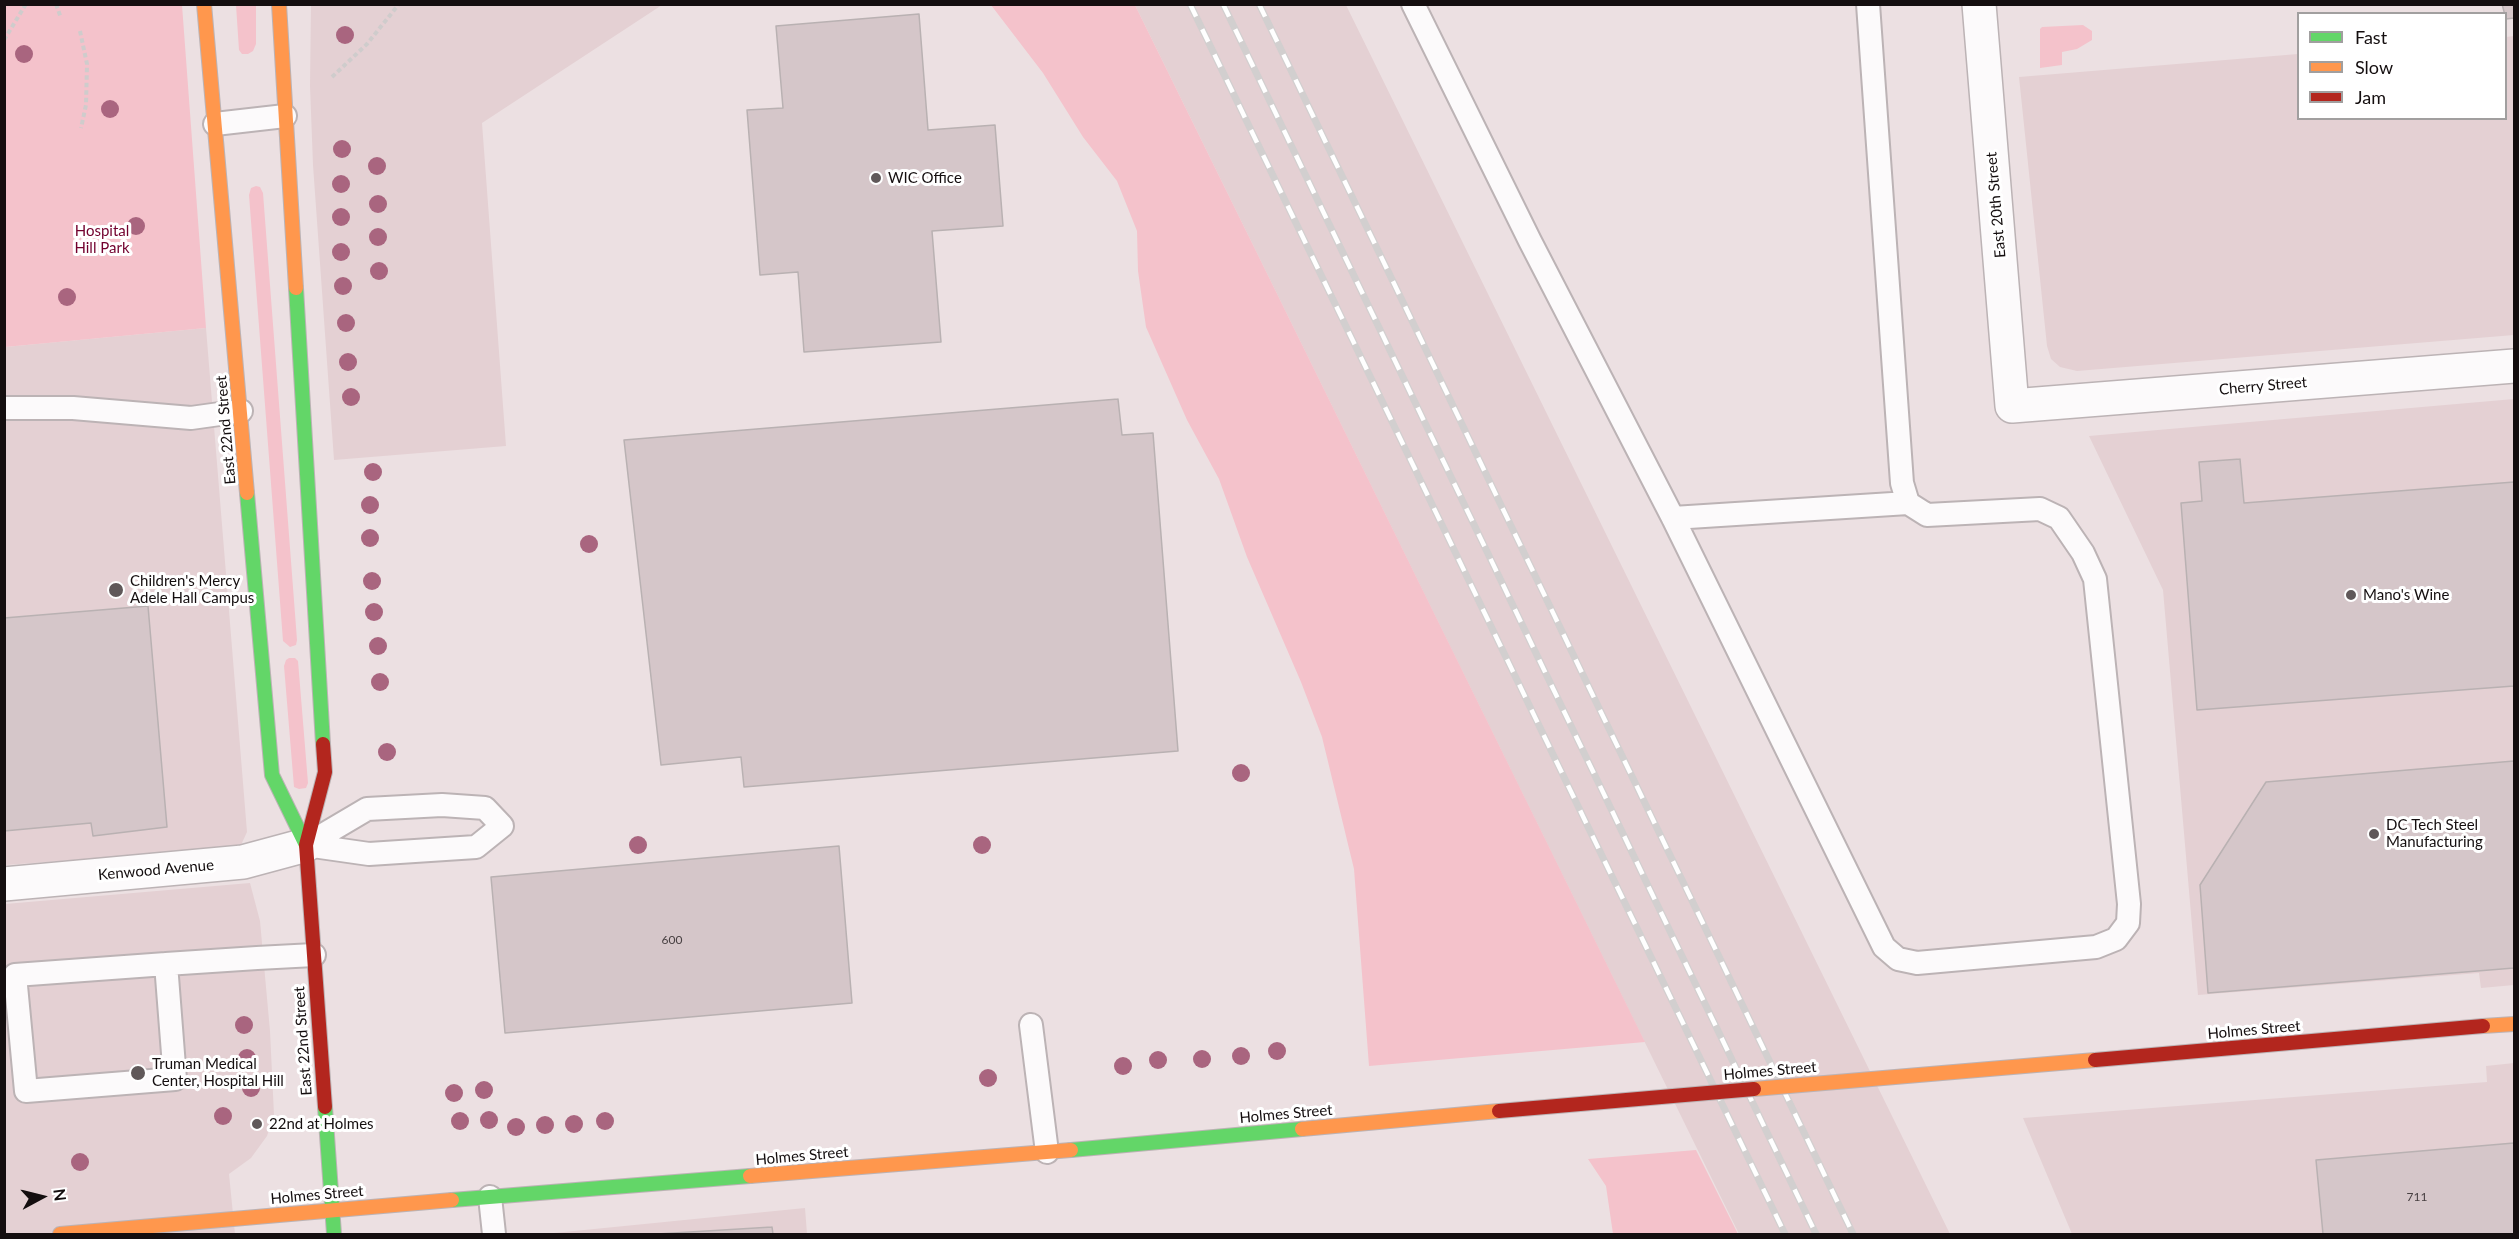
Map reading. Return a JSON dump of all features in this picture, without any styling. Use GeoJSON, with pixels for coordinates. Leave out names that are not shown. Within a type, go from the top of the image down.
{"type":"FeatureCollection","features":[{"type":"Feature","properties":{"kind":"street","name":"East 22nd Street"},"geometry":{"type":"LineString","coordinates":[[204,4],[272,775],[306,845]]}},
{"type":"Feature","properties":{"kind":"street","name":"East 22nd Street"},"geometry":{"type":"LineString","coordinates":[[279,4],[325,772],[306,845],[334,1234]]}},
{"type":"Feature","properties":{"kind":"street","name":"East 20th Street"},"geometry":{"type":"LineString","coordinates":[[1979,4],[2012,406]]}},
{"type":"Feature","properties":{"kind":"street","name":"Cherry Street"},"geometry":{"type":"LineString","coordinates":[[2012,406],[2514,366]]}},
{"type":"Feature","properties":{"kind":"street","name":"Kenwood Avenue"},"geometry":{"type":"LineString","coordinates":[[4,884],[243,862],[306,845]]}},
{"type":"Feature","properties":{"kind":"street","name":"Holmes Street"},"geometry":{"type":"LineString","coordinates":[[69,1234],[333,1210],[1047,1152],[2514,1024]]}},
{"type":"Feature","properties":{"kind":"lane"},"geometry":{"type":"LineString","coordinates":[[1413,4],[1530,241],[1673,518],[1884,947],[1898,959],[1917,963],[2096,947],[2116,939],[2128,923],[2129,904],[2095,579],[2083,553],[2059,518],[2040,509],[1928,515],[1908,503],[1673,518]]}},
{"type":"Feature","properties":{"kind":"lane"},"geometry":{"type":"LineString","coordinates":[[1868,4],[1902,483],[1908,503]]}},
{"type":"Feature","properties":{"kind":"lane"},"geometry":{"type":"LineString","coordinates":[[215,124],[285,116]]}},
{"type":"Feature","properties":{"kind":"lane"},"geometry":{"type":"LineString","coordinates":[[4,408],[74,408],[190,418],[241,411]]}},
{"type":"Feature","properties":{"kind":"lane"},"geometry":{"type":"LineString","coordinates":[[442,805],[484,807],[502,826],[476,847],[369,854],[306,845],[368,809],[442,805]]}},
{"type":"Feature","properties":{"kind":"lane"},"geometry":{"type":"LineString","coordinates":[[166,964],[176,1079],[26,1091],[15,975],[166,964],[314,955]]}},
{"type":"Feature","properties":{"kind":"lane"},"geometry":{"type":"LineString","coordinates":[[1031,1025],[1047,1152]]}},
{"type":"Feature","properties":{"kind":"lane"},"geometry":{"type":"LineString","coordinates":[[490,1197],[494,1234]]}},
{"type":"Feature","properties":{"kind":"path"},"geometry":{"type":"LineString","coordinates":[[4,40],[26,4]]}},
{"type":"Feature","properties":{"kind":"path"},"geometry":{"type":"LineString","coordinates":[[56,4],[61,18]]}},
{"type":"Feature","properties":{"kind":"path"},"geometry":{"type":"LineString","coordinates":[[332,77],[367,44],[399,4]]}},
{"type":"Feature","properties":{"kind":"path"},"geometry":{"type":"LineString","coordinates":[[80,31],[87,64],[86,105],[81,128]]}},
{"type":"Feature","properties":{"kind":"shaded area"},"geometry":{"type":"Polygon","coordinates":[[[311,5],[662,5],[482,123],[506,446],[334,460],[313,165],[310,86],[311,5]]]}},
{"type":"Feature","properties":{"kind":"shaded area"},"geometry":{"type":"Polygon","coordinates":[[[1135,5],[1346,5],[1950,1234],[1739,1234],[1135,5]]]}},
{"type":"Feature","properties":{"kind":"shaded area"},"geometry":{"type":"Polygon","coordinates":[[[2514,36],[2514,335],[2077,371],[2060,367],[2051,359],[2047,346],[2019,77],[2297,54],[2297,120],[2507,120],[2507,37],[2514,36]]]}},
{"type":"Feature","properties":{"kind":"shaded area","name":"Children's Mercy Adele Hall Campus"},"geometry":{"type":"Polygon","coordinates":[[[206,328],[247,832],[241,845],[227,849],[5,865],[5,347],[206,328]]]}},
{"type":"Feature","properties":{"kind":"shaded area"},"geometry":{"type":"Polygon","coordinates":[[[2514,399],[2514,985],[2481,988],[2479,973],[2198,995],[2163,590],[2089,436],[2514,399]]]}},
{"type":"Feature","properties":{"kind":"shaded area","name":"Truman Medical Center, Hospital Hill"},"geometry":{"type":"Polygon","coordinates":[[[250,883],[260,921],[270,1031],[274,1115],[267,1136],[251,1158],[229,1174],[235,1234],[5,1234],[5,904],[250,883]]]}},
{"type":"Feature","properties":{"kind":"shaded area"},"geometry":{"type":"Polygon","coordinates":[[[2514,1063],[2514,1234],[2072,1234],[2023,1118],[2487,1082],[2486,1066],[2514,1063]]]}},
{"type":"Feature","properties":{"kind":"shaded area"},"geometry":{"type":"Polygon","coordinates":[[[805,1208],[807,1234],[544,1234],[805,1208]]]}},
{"type":"Feature","properties":{"kind":"green space","name":"Hospital Hill Park"},"geometry":{"type":"Polygon","coordinates":[[[5,4],[182,5],[206,328],[5,347],[5,4]]]}},
{"type":"Feature","properties":{"kind":"green space"},"geometry":{"type":"Polygon","coordinates":[[[236,5],[256,5],[256,44],[253,51],[248,54],[242,54],[239,50],[236,5]]]}},
{"type":"Feature","properties":{"kind":"green space"},"geometry":{"type":"Polygon","coordinates":[[[991,5],[1135,5],[1645,1042],[1369,1066],[1354,869],[1322,737],[1247,557],[1219,479],[1187,420],[1146,327],[1138,271],[1137,231],[1117,181],[1083,137],[1043,73],[991,5]]]}},
{"type":"Feature","properties":{"kind":"green space"},"geometry":{"type":"Polygon","coordinates":[[[2083,25],[2092,31],[2092,40],[2077,49],[2062,52],[2062,65],[2040,68],[2040,29],[2042,27],[2083,25]]]}},
{"type":"Feature","properties":{"kind":"green space"},"geometry":{"type":"Polygon","coordinates":[[[260,187],[263,193],[297,640],[296,645],[290,647],[283,641],[249,195],[251,188],[260,187]]]}},
{"type":"Feature","properties":{"kind":"green space"},"geometry":{"type":"Polygon","coordinates":[[[289,658],[295,658],[298,661],[308,783],[306,788],[299,789],[294,787],[284,666],[289,658]]]}},
{"type":"Feature","properties":{"kind":"green space"},"geometry":{"type":"Polygon","coordinates":[[[1696,1150],[1738,1234],[1613,1234],[1606,1186],[1588,1159],[1696,1150]]]}},
{"type":"Feature","properties":{"kind":"building"},"geometry":{"type":"Polygon","coordinates":[[[2502,4],[2514,4],[2514,18],[2507,19],[2507,12],[2504,12],[2502,4]]]}},
{"type":"Feature","properties":{"kind":"building","name":"WIC Office"},"geometry":{"type":"Polygon","coordinates":[[[919,14],[928,130],[995,125],[1003,226],[932,231],[941,342],[804,352],[798,272],[760,275],[747,110],[783,108],[776,26],[919,14]]]}},
{"type":"Feature","properties":{"kind":"building"},"geometry":{"type":"Polygon","coordinates":[[[1118,399],[1122,435],[1153,433],[1178,751],[744,787],[741,757],[661,765],[624,440],[1118,399]]]}},
{"type":"Feature","properties":{"kind":"building","name":"Mano's Wine"},"geometry":{"type":"Polygon","coordinates":[[[2240,459],[2244,503],[2514,482],[2514,686],[2197,710],[2181,503],[2202,501],[2199,462],[2240,459]]]}},
{"type":"Feature","properties":{"kind":"building"},"geometry":{"type":"Polygon","coordinates":[[[148,606],[167,827],[93,836],[91,823],[4,831],[4,618],[148,606]]]}},
{"type":"Feature","properties":{"kind":"building","name":"DC Tech Steel Manufacturing"},"geometry":{"type":"Polygon","coordinates":[[[2514,761],[2514,968],[2208,993],[2200,885],[2266,782],[2514,761]]]}},
{"type":"Feature","properties":{"kind":"building"},"geometry":{"type":"Polygon","coordinates":[[[839,846],[852,1003],[505,1033],[491,877],[839,846]]]}},
{"type":"Feature","properties":{"kind":"building"},"geometry":{"type":"Polygon","coordinates":[[[2514,1143],[2514,1234],[2323,1234],[2316,1160],[2514,1143]]]}},
{"type":"Feature","properties":{"kind":"building"},"geometry":{"type":"Polygon","coordinates":[[[772,1227],[773,1234],[657,1234],[772,1227]]]}},
{"type":"Feature","properties":{"kind":"railway"},"geometry":{"type":"LineString","coordinates":[[1190,4],[1785,1234]]}},
{"type":"Feature","properties":{"kind":"railway"},"geometry":{"type":"LineString","coordinates":[[1223,4],[1816,1234]]}},
{"type":"Feature","properties":{"kind":"railway"},"geometry":{"type":"LineString","coordinates":[[1259,4],[1853,1234]]}},
{"type":"Feature","properties":{"kind":"traffic: fast"},"geometry":{"type":"LineString","coordinates":[[296,288],[323,744]]}},
{"type":"Feature","properties":{"kind":"traffic: fast"},"geometry":{"type":"LineString","coordinates":[[247,493],[272,775],[306,845]]}},
{"type":"Feature","properties":{"kind":"traffic: fast"},"geometry":{"type":"LineString","coordinates":[[325,1107],[334,1234]]}},
{"type":"Feature","properties":{"kind":"traffic: fast"},"geometry":{"type":"LineString","coordinates":[[1071,1150],[1302,1129]]}},
{"type":"Feature","properties":{"kind":"traffic: fast"},"geometry":{"type":"LineString","coordinates":[[452,1200],[750,1176]]}},
{"type":"Feature","properties":{"kind":"traffic: slow"},"geometry":{"type":"LineString","coordinates":[[204,4],[247,493]]}},
{"type":"Feature","properties":{"kind":"traffic: slow"},"geometry":{"type":"LineString","coordinates":[[279,4],[296,288]]}},
{"type":"Feature","properties":{"kind":"traffic: slow"},"geometry":{"type":"LineString","coordinates":[[2483,1026],[2514,1024]]}},
{"type":"Feature","properties":{"kind":"traffic: slow"},"geometry":{"type":"LineString","coordinates":[[1754,1089],[2095,1060]]}},
{"type":"Feature","properties":{"kind":"traffic: slow"},"geometry":{"type":"LineString","coordinates":[[1302,1129],[1499,1111]]}},
{"type":"Feature","properties":{"kind":"traffic: slow"},"geometry":{"type":"LineString","coordinates":[[750,1176],[1071,1150]]}},
{"type":"Feature","properties":{"kind":"traffic: slow"},"geometry":{"type":"LineString","coordinates":[[60,1234],[452,1200]]}},
{"type":"Feature","properties":{"kind":"traffic: jam"},"geometry":{"type":"LineString","coordinates":[[323,744],[325,772],[306,845],[325,1107]]}},
{"type":"Feature","properties":{"kind":"traffic: jam"},"geometry":{"type":"LineString","coordinates":[[2095,1060],[2483,1026]]}},
{"type":"Feature","properties":{"kind":"traffic: jam"},"geometry":{"type":"LineString","coordinates":[[1499,1111],[1754,1089]]}},
{"type":"Feature","properties":{"kind":"place","name":"WIC Office"},"geometry":{"type":"Point","coordinates":[876,178]}},
{"type":"Feature","properties":{"kind":"place","name":"Children's Mercy Adele Hall Campus"},"geometry":{"type":"Point","coordinates":[116,590]}},
{"type":"Feature","properties":{"kind":"place","name":"Mano's Wine"},"geometry":{"type":"Point","coordinates":[2351,595]}},
{"type":"Feature","properties":{"kind":"place","name":"DC Tech Steel Manufacturing"},"geometry":{"type":"Point","coordinates":[2374,834]}},
{"type":"Feature","properties":{"kind":"place","name":"Truman Medical Center, Hospital Hill"},"geometry":{"type":"Point","coordinates":[138,1073]}},
{"type":"Feature","properties":{"kind":"place","name":"22nd at Holmes"},"geometry":{"type":"Point","coordinates":[257,1124]}}]}
